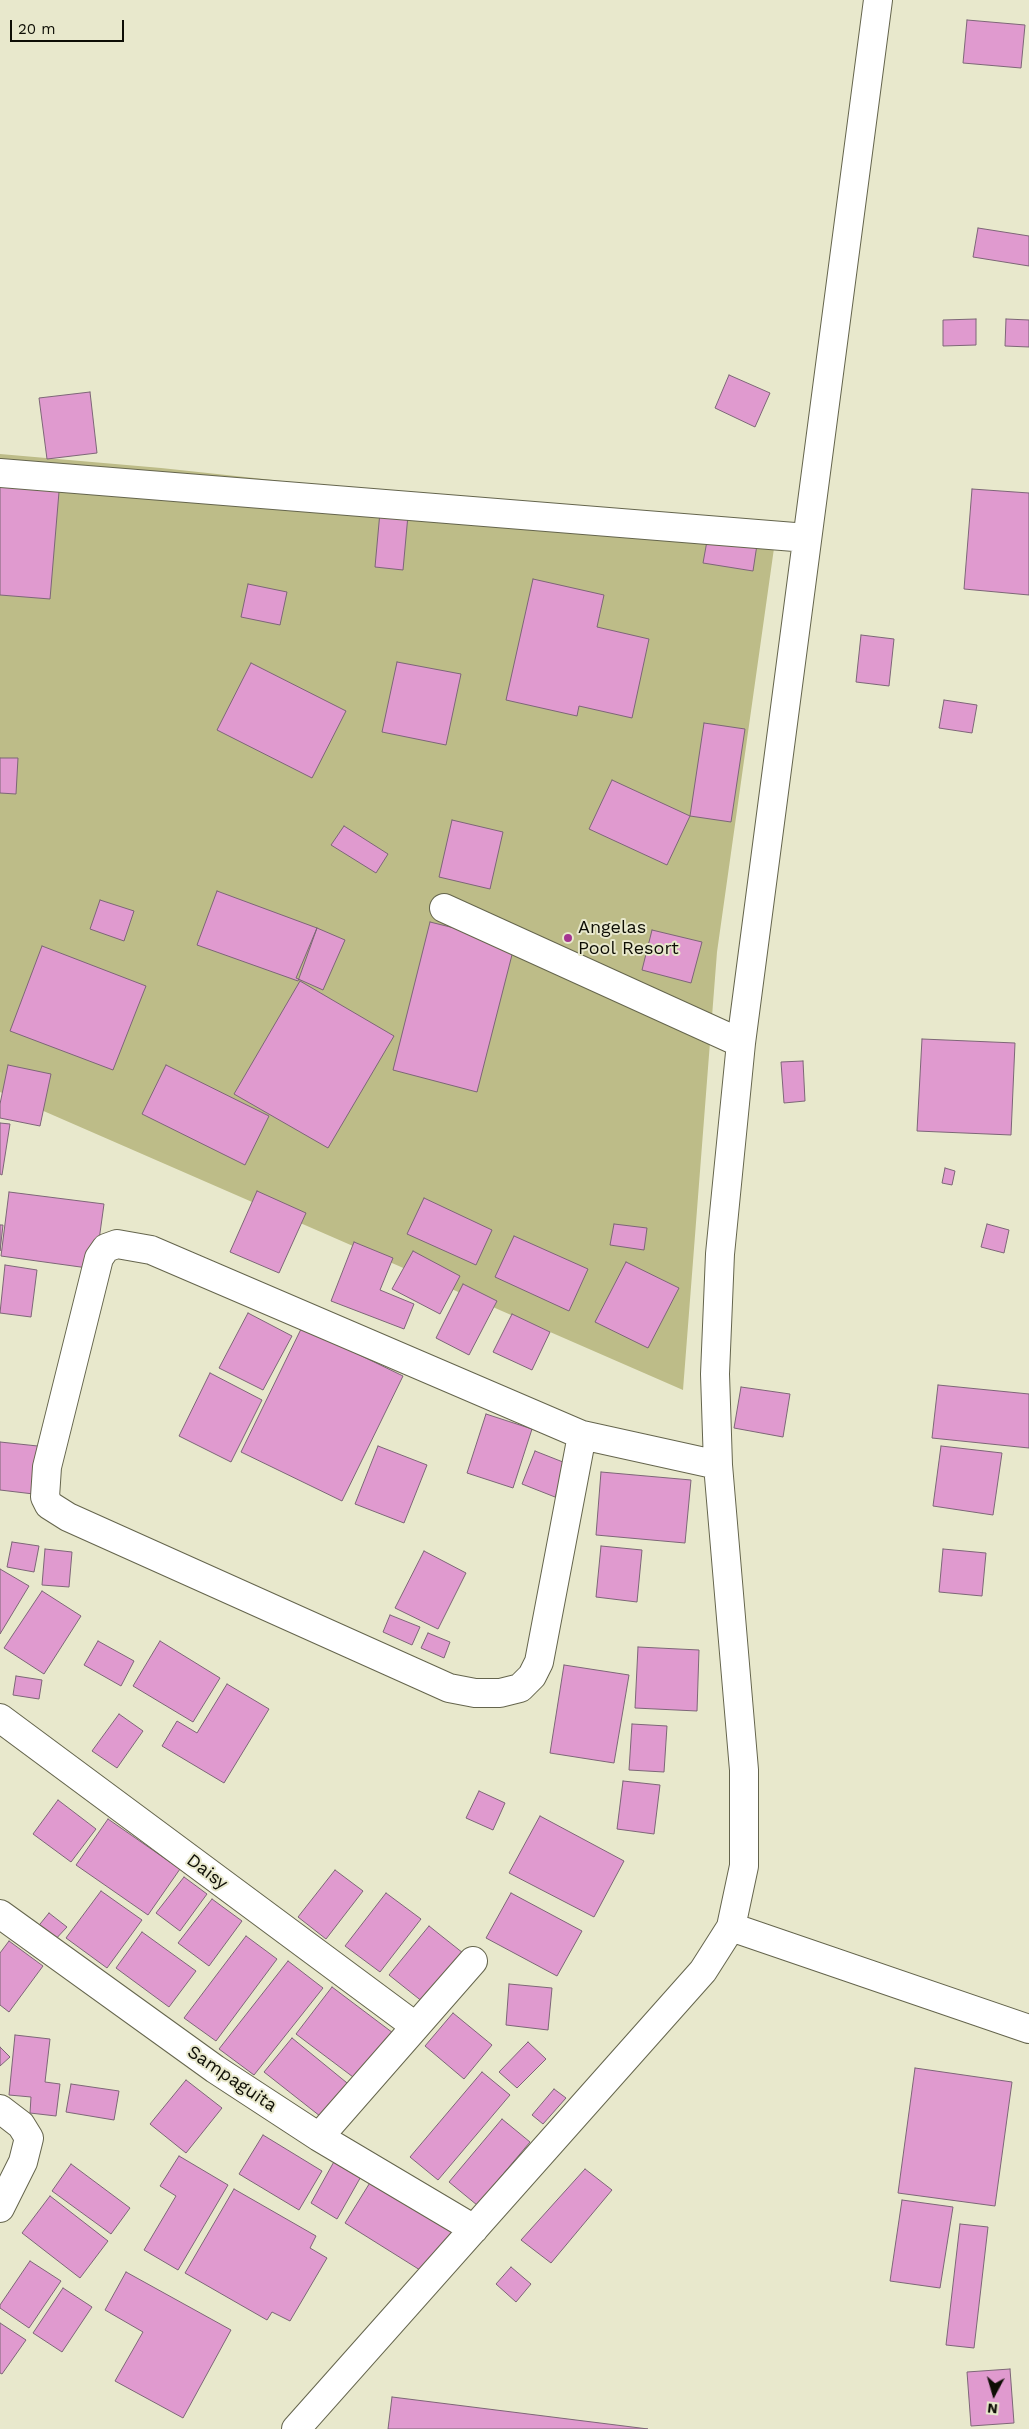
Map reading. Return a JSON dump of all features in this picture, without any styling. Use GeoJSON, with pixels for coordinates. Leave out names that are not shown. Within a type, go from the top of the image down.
{"type":"FeatureCollection","features":[{"type":"Feature","properties":{"kind":"street"},"geometry":{"type":"LineString","coordinates":[[296,2429],[703,1970],[731,1927],[744,1866],[744,1770],[718,1465],[715,1374],[720,1254],[741,1043],[878,0]]}},
{"type":"Feature","properties":{"kind":"street"},"geometry":{"type":"LineString","coordinates":[[0,473],[807,538]]}},
{"type":"Feature","properties":{"kind":"street"},"geometry":{"type":"LineString","coordinates":[[444,908],[741,1043]]}},
{"type":"Feature","properties":{"kind":"street"},"geometry":{"type":"LineString","coordinates":[[582,1435],[539,1662],[532,1676],[520,1688],[500,1693],[474,1693],[449,1688],[68,1517],[49,1506],[45,1497],[47,1467],[99,1258],[106,1248],[117,1244],[151,1250],[582,1435],[718,1465]]}},
{"type":"Feature","properties":{"kind":"street","name":"Daisy"},"geometry":{"type":"LineString","coordinates":[[0,1718],[415,2026]]}},
{"type":"Feature","properties":{"kind":"street","name":"Sampaguita"},"geometry":{"type":"LineString","coordinates":[[0,1914],[215,2069],[319,2137],[474,2229]]}},
{"type":"Feature","properties":{"kind":"street"},"geometry":{"type":"LineString","coordinates":[[731,1927],[1029,2030]]}},
{"type":"Feature","properties":{"kind":"street"},"geometry":{"type":"LineString","coordinates":[[319,2137],[473,1961]]}},
{"type":"Feature","properties":{"kind":"street"},"geometry":{"type":"LineString","coordinates":[[0,2109],[21,2125],[29,2138],[23,2162],[0,2208]]}},
{"type":"Feature","properties":{"kind":"shaded area"},"geometry":{"type":"Polygon","coordinates":[[[0,454],[161,468],[776,534],[717,952],[683,1390],[0,1092],[0,454]]]}},
{"type":"Feature","properties":{"kind":"building"},"geometry":{"type":"Polygon","coordinates":[[[967,20],[1025,25],[1021,68],[963,63],[967,20]]]}},
{"type":"Feature","properties":{"kind":"building"},"geometry":{"type":"Polygon","coordinates":[[[978,228],[1029,236],[1029,266],[973,257],[978,228]]]}},
{"type":"Feature","properties":{"kind":"building"},"geometry":{"type":"Polygon","coordinates":[[[976,319],[976,345],[943,346],[943,320],[976,319]]]}},
{"type":"Feature","properties":{"kind":"building"},"geometry":{"type":"Polygon","coordinates":[[[1006,319],[1029,320],[1029,347],[1005,346],[1006,319]]]}},
{"type":"Feature","properties":{"kind":"building"},"geometry":{"type":"Polygon","coordinates":[[[729,375],[770,393],[755,427],[715,408],[729,375]]]}},
{"type":"Feature","properties":{"kind":"building"},"geometry":{"type":"Polygon","coordinates":[[[90,392],[97,453],[47,459],[39,398],[90,392]]]}},
{"type":"Feature","properties":{"kind":"building"},"geometry":{"type":"Polygon","coordinates":[[[0,476],[60,480],[50,599],[0,595],[0,476]]]}},
{"type":"Feature","properties":{"kind":"building"},"geometry":{"type":"Polygon","coordinates":[[[972,489],[1029,493],[1029,595],[964,589],[972,489]]]}},
{"type":"Feature","properties":{"kind":"building"},"geometry":{"type":"Polygon","coordinates":[[[380,512],[408,515],[403,570],[375,567],[380,512]]]}},
{"type":"Feature","properties":{"kind":"building"},"geometry":{"type":"Polygon","coordinates":[[[709,530],[758,538],[753,571],[703,563],[709,530]]]}},
{"type":"Feature","properties":{"kind":"building"},"geometry":{"type":"Polygon","coordinates":[[[533,579],[604,595],[597,627],[649,639],[632,718],[579,706],[577,716],[506,700],[533,579]]]}},
{"type":"Feature","properties":{"kind":"building"},"geometry":{"type":"Polygon","coordinates":[[[248,584],[287,592],[280,625],[241,617],[248,584]]]}},
{"type":"Feature","properties":{"kind":"building"},"geometry":{"type":"Polygon","coordinates":[[[861,635],[894,639],[889,686],[856,682],[861,635]]]}},
{"type":"Feature","properties":{"kind":"building"},"geometry":{"type":"Polygon","coordinates":[[[397,662],[461,674],[446,745],[382,732],[397,662]]]}},
{"type":"Feature","properties":{"kind":"building"},"geometry":{"type":"Polygon","coordinates":[[[251,663],[346,711],[312,778],[217,730],[251,663]]]}},
{"type":"Feature","properties":{"kind":"building"},"geometry":{"type":"Polygon","coordinates":[[[944,700],[977,705],[972,733],[939,728],[944,700]]]}},
{"type":"Feature","properties":{"kind":"building"},"geometry":{"type":"Polygon","coordinates":[[[704,723],[745,729],[731,822],[690,816],[704,723]]]}},
{"type":"Feature","properties":{"kind":"building"},"geometry":{"type":"Polygon","coordinates":[[[0,758],[18,758],[16,794],[0,793],[0,758]]]}},
{"type":"Feature","properties":{"kind":"building"},"geometry":{"type":"Polygon","coordinates":[[[612,780],[690,816],[667,865],[589,829],[612,780]]]}},
{"type":"Feature","properties":{"kind":"building"},"geometry":{"type":"Polygon","coordinates":[[[452,820],[503,832],[490,889],[439,877],[452,820]]]}},
{"type":"Feature","properties":{"kind":"building"},"geometry":{"type":"Polygon","coordinates":[[[344,826],[388,854],[376,873],[331,845],[344,826]]]}},
{"type":"Feature","properties":{"kind":"building"},"geometry":{"type":"Polygon","coordinates":[[[217,891],[317,928],[298,981],[197,945],[217,891]]]}},
{"type":"Feature","properties":{"kind":"building"},"geometry":{"type":"Polygon","coordinates":[[[100,900],[134,911],[124,941],[90,929],[100,900]]]}},
{"type":"Feature","properties":{"kind":"building"},"geometry":{"type":"Polygon","coordinates":[[[430,922],[515,943],[477,1092],[393,1070],[430,922]]]}},
{"type":"Feature","properties":{"kind":"building"},"geometry":{"type":"Polygon","coordinates":[[[317,928],[345,940],[323,990],[296,978],[317,928]]]}},
{"type":"Feature","properties":{"kind":"building"},"geometry":{"type":"Polygon","coordinates":[[[652,930],[702,942],[691,983],[642,970],[652,930]]]}},
{"type":"Feature","properties":{"kind":"building"},"geometry":{"type":"Polygon","coordinates":[[[42,946],[146,986],[113,1070],[10,1031],[42,946]]]}},
{"type":"Feature","properties":{"kind":"building"},"geometry":{"type":"Polygon","coordinates":[[[300,981],[394,1036],[328,1148],[234,1094],[300,981]]]}},
{"type":"Feature","properties":{"kind":"building"},"geometry":{"type":"Polygon","coordinates":[[[922,1039],[1015,1043],[1011,1135],[917,1131],[922,1039]]]}},
{"type":"Feature","properties":{"kind":"building"},"geometry":{"type":"Polygon","coordinates":[[[803,1061],[805,1101],[784,1103],[781,1062],[803,1061]]]}},
{"type":"Feature","properties":{"kind":"building"},"geometry":{"type":"Polygon","coordinates":[[[8,1065],[51,1074],[40,1126],[0,1118],[0,1104],[8,1065]]]}},
{"type":"Feature","properties":{"kind":"building"},"geometry":{"type":"Polygon","coordinates":[[[166,1065],[269,1116],[245,1165],[142,1114],[166,1065]]]}},
{"type":"Feature","properties":{"kind":"building"},"geometry":{"type":"Polygon","coordinates":[[[0,1123],[10,1124],[2,1175],[0,1174],[0,1123]]]}},
{"type":"Feature","properties":{"kind":"building"},"geometry":{"type":"Polygon","coordinates":[[[945,1168],[955,1171],[952,1185],[942,1183],[945,1168]]]}},
{"type":"Feature","properties":{"kind":"building"},"geometry":{"type":"Polygon","coordinates":[[[257,1191],[306,1213],[279,1273],[230,1252],[257,1191]]]}},
{"type":"Feature","properties":{"kind":"building"},"geometry":{"type":"Polygon","coordinates":[[[9,1192],[104,1204],[95,1269],[1,1256],[9,1192]]]}},
{"type":"Feature","properties":{"kind":"building"},"geometry":{"type":"Polygon","coordinates":[[[424,1198],[492,1230],[476,1265],[407,1234],[424,1198]]]}},
{"type":"Feature","properties":{"kind":"building"},"geometry":{"type":"Polygon","coordinates":[[[614,1224],[647,1228],[644,1250],[610,1245],[614,1224]]]}},
{"type":"Feature","properties":{"kind":"building"},"geometry":{"type":"Polygon","coordinates":[[[987,1224],[1009,1230],[1004,1253],[981,1247],[987,1224]]]}},
{"type":"Feature","properties":{"kind":"building"},"geometry":{"type":"Polygon","coordinates":[[[0,1225],[3,1225],[0,1251],[0,1225]]]}},
{"type":"Feature","properties":{"kind":"building"},"geometry":{"type":"Polygon","coordinates":[[[514,1236],[588,1269],[569,1311],[495,1277],[514,1236]]]}},
{"type":"Feature","properties":{"kind":"building"},"geometry":{"type":"Polygon","coordinates":[[[354,1242],[393,1258],[380,1290],[414,1304],[404,1329],[331,1301],[354,1242]]]}},
{"type":"Feature","properties":{"kind":"building"},"geometry":{"type":"Polygon","coordinates":[[[413,1251],[460,1276],[440,1314],[392,1289],[413,1251]]]}},
{"type":"Feature","properties":{"kind":"building"},"geometry":{"type":"Polygon","coordinates":[[[626,1262],[679,1288],[648,1348],[595,1322],[626,1262]]]}},
{"type":"Feature","properties":{"kind":"building"},"geometry":{"type":"Polygon","coordinates":[[[5,1265],[37,1270],[31,1317],[0,1313],[5,1265]]]}},
{"type":"Feature","properties":{"kind":"building"},"geometry":{"type":"Polygon","coordinates":[[[463,1284],[497,1301],[469,1355],[436,1338],[463,1284]]]}},
{"type":"Feature","properties":{"kind":"building"},"geometry":{"type":"Polygon","coordinates":[[[248,1313],[292,1336],[263,1390],[219,1368],[248,1313]]]}},
{"type":"Feature","properties":{"kind":"building"},"geometry":{"type":"Polygon","coordinates":[[[512,1314],[550,1332],[532,1370],[493,1352],[512,1314]]]}},
{"type":"Feature","properties":{"kind":"building"},"geometry":{"type":"Polygon","coordinates":[[[302,1327],[403,1376],[342,1501],[241,1452],[302,1327]]]}},
{"type":"Feature","properties":{"kind":"building"},"geometry":{"type":"Polygon","coordinates":[[[210,1373],[262,1400],[231,1462],[179,1436],[210,1373]]]}},
{"type":"Feature","properties":{"kind":"building"},"geometry":{"type":"Polygon","coordinates":[[[938,1385],[1029,1394],[1029,1448],[932,1438],[938,1385]]]}},
{"type":"Feature","properties":{"kind":"building"},"geometry":{"type":"Polygon","coordinates":[[[741,1387],[790,1394],[783,1437],[734,1428],[741,1387]]]}},
{"type":"Feature","properties":{"kind":"building"},"geometry":{"type":"Polygon","coordinates":[[[486,1414],[532,1429],[513,1488],[467,1473],[486,1414]]]}},
{"type":"Feature","properties":{"kind":"building"},"geometry":{"type":"Polygon","coordinates":[[[0,1442],[47,1447],[42,1495],[0,1490],[0,1442]]]}},
{"type":"Feature","properties":{"kind":"building"},"geometry":{"type":"Polygon","coordinates":[[[378,1446],[427,1465],[404,1523],[355,1504],[378,1446]]]}},
{"type":"Feature","properties":{"kind":"building"},"geometry":{"type":"Polygon","coordinates":[[[941,1446],[1002,1453],[993,1515],[933,1506],[941,1446]]]}},
{"type":"Feature","properties":{"kind":"building"},"geometry":{"type":"Polygon","coordinates":[[[535,1451],[568,1464],[555,1497],[522,1484],[535,1451]]]}},
{"type":"Feature","properties":{"kind":"building"},"geometry":{"type":"Polygon","coordinates":[[[601,1472],[691,1480],[685,1543],[596,1535],[601,1472]]]}},
{"type":"Feature","properties":{"kind":"building"},"geometry":{"type":"Polygon","coordinates":[[[12,1542],[39,1546],[34,1572],[7,1567],[12,1542]]]}},
{"type":"Feature","properties":{"kind":"building"},"geometry":{"type":"Polygon","coordinates":[[[601,1546],[642,1550],[637,1602],[596,1597],[601,1546]]]}},
{"type":"Feature","properties":{"kind":"building"},"geometry":{"type":"Polygon","coordinates":[[[45,1549],[72,1552],[69,1587],[42,1585],[45,1549]]]}},
{"type":"Feature","properties":{"kind":"building"},"geometry":{"type":"Polygon","coordinates":[[[943,1549],[986,1553],[982,1596],[939,1592],[943,1549]]]}},
{"type":"Feature","properties":{"kind":"building"},"geometry":{"type":"Polygon","coordinates":[[[424,1551],[466,1573],[438,1629],[395,1608],[424,1551]]]}},
{"type":"Feature","properties":{"kind":"building"},"geometry":{"type":"Polygon","coordinates":[[[0,1569],[29,1586],[0,1634],[0,1569]]]}},
{"type":"Feature","properties":{"kind":"building"},"geometry":{"type":"Polygon","coordinates":[[[42,1591],[81,1616],[44,1674],[4,1648],[42,1591]]]}},
{"type":"Feature","properties":{"kind":"building"},"geometry":{"type":"Polygon","coordinates":[[[390,1615],[420,1627],[412,1645],[383,1632],[390,1615]]]}},
{"type":"Feature","properties":{"kind":"building"},"geometry":{"type":"Polygon","coordinates":[[[428,1633],[450,1642],[444,1658],[421,1648],[428,1633]]]}},
{"type":"Feature","properties":{"kind":"building"},"geometry":{"type":"Polygon","coordinates":[[[98,1641],[134,1661],[121,1686],[84,1665],[98,1641]]]}},
{"type":"Feature","properties":{"kind":"building"},"geometry":{"type":"Polygon","coordinates":[[[160,1641],[220,1678],[193,1722],[133,1686],[160,1641]]]}},
{"type":"Feature","properties":{"kind":"building"},"geometry":{"type":"Polygon","coordinates":[[[638,1647],[699,1650],[697,1711],[635,1708],[638,1647]]]}},
{"type":"Feature","properties":{"kind":"building"},"geometry":{"type":"Polygon","coordinates":[[[564,1665],[629,1675],[614,1763],[550,1753],[564,1665]]]}},
{"type":"Feature","properties":{"kind":"building"},"geometry":{"type":"Polygon","coordinates":[[[16,1676],[42,1680],[39,1699],[13,1695],[16,1676]]]}},
{"type":"Feature","properties":{"kind":"building"},"geometry":{"type":"Polygon","coordinates":[[[227,1684],[269,1709],[224,1783],[162,1746],[177,1721],[197,1733],[227,1684]]]}},
{"type":"Feature","properties":{"kind":"building"},"geometry":{"type":"Polygon","coordinates":[[[119,1714],[143,1731],[117,1768],[92,1751],[119,1714]]]}},
{"type":"Feature","properties":{"kind":"building"},"geometry":{"type":"Polygon","coordinates":[[[632,1724],[667,1726],[664,1772],[629,1770],[632,1724]]]}},
{"type":"Feature","properties":{"kind":"building"},"geometry":{"type":"Polygon","coordinates":[[[623,1781],[660,1785],[654,1834],[617,1829],[623,1781]]]}},
{"type":"Feature","properties":{"kind":"building"},"geometry":{"type":"Polygon","coordinates":[[[479,1791],[505,1803],[493,1830],[466,1818],[479,1791]]]}},
{"type":"Feature","properties":{"kind":"building"},"geometry":{"type":"Polygon","coordinates":[[[58,1800],[96,1829],[71,1862],[33,1834],[58,1800]]]}},
{"type":"Feature","properties":{"kind":"building"},"geometry":{"type":"Polygon","coordinates":[[[540,1816],[624,1861],[594,1917],[509,1873],[540,1816]]]}},
{"type":"Feature","properties":{"kind":"building"},"geometry":{"type":"Polygon","coordinates":[[[108,1819],[180,1869],[148,1915],[76,1865],[108,1819]]]}},
{"type":"Feature","properties":{"kind":"building"},"geometry":{"type":"Polygon","coordinates":[[[335,1870],[363,1891],[326,1939],[298,1917],[335,1870]]]}},
{"type":"Feature","properties":{"kind":"building"},"geometry":{"type":"Polygon","coordinates":[[[184,1877],[207,1894],[180,1931],[156,1913],[184,1877]]]}},
{"type":"Feature","properties":{"kind":"building"},"geometry":{"type":"Polygon","coordinates":[[[101,1891],[142,1920],[107,1968],[66,1938],[101,1891]]]}},
{"type":"Feature","properties":{"kind":"building"},"geometry":{"type":"Polygon","coordinates":[[[386,1893],[421,1919],[380,1972],[345,1946],[386,1893]]]}},
{"type":"Feature","properties":{"kind":"building"},"geometry":{"type":"Polygon","coordinates":[[[511,1893],[582,1931],[557,1976],[486,1938],[511,1893]]]}},
{"type":"Feature","properties":{"kind":"building"},"geometry":{"type":"Polygon","coordinates":[[[212,1899],[242,1921],[209,1966],[178,1943],[212,1899]]]}},
{"type":"Feature","properties":{"kind":"building"},"geometry":{"type":"Polygon","coordinates":[[[49,1913],[67,1927],[52,1943],[36,1929],[49,1913]]]}},
{"type":"Feature","properties":{"kind":"building"},"geometry":{"type":"Polygon","coordinates":[[[429,1926],[468,1957],[428,2006],[389,1975],[429,1926]]]}},
{"type":"Feature","properties":{"kind":"building"},"geometry":{"type":"Polygon","coordinates":[[[142,1932],[196,1971],[169,2007],[116,1968],[142,1932]]]}},
{"type":"Feature","properties":{"kind":"building"},"geometry":{"type":"Polygon","coordinates":[[[246,1936],[277,1959],[216,2041],[184,2018],[246,1936]]]}},
{"type":"Feature","properties":{"kind":"building"},"geometry":{"type":"Polygon","coordinates":[[[9,1941],[43,1966],[9,2012],[0,2005],[0,1953],[9,1941]]]}},
{"type":"Feature","properties":{"kind":"building"},"geometry":{"type":"Polygon","coordinates":[[[288,1961],[323,1988],[254,2075],[219,2049],[288,1961]]]}},
{"type":"Feature","properties":{"kind":"building"},"geometry":{"type":"Polygon","coordinates":[[[509,1984],[552,1988],[548,2030],[506,2025],[509,1984]]]}},
{"type":"Feature","properties":{"kind":"building"},"geometry":{"type":"Polygon","coordinates":[[[332,1987],[397,2036],[361,2083],[296,2034],[332,1987]]]}},
{"type":"Feature","properties":{"kind":"building"},"geometry":{"type":"Polygon","coordinates":[[[453,2013],[492,2045],[464,2079],[425,2046],[453,2013]]]}},
{"type":"Feature","properties":{"kind":"building"},"geometry":{"type":"Polygon","coordinates":[[[15,2035],[50,2039],[45,2082],[60,2084],[56,2116],[30,2113],[31,2097],[9,2095],[15,2035]]]}},
{"type":"Feature","properties":{"kind":"building"},"geometry":{"type":"Polygon","coordinates":[[[292,2038],[352,2087],[325,2120],[264,2072],[292,2038]]]}},
{"type":"Feature","properties":{"kind":"building"},"geometry":{"type":"Polygon","coordinates":[[[528,2042],[546,2059],[517,2088],[499,2072],[528,2042]]]}},
{"type":"Feature","properties":{"kind":"building"},"geometry":{"type":"Polygon","coordinates":[[[0,2047],[10,2057],[0,2066],[0,2047]]]}},
{"type":"Feature","properties":{"kind":"building"},"geometry":{"type":"Polygon","coordinates":[[[915,2068],[1012,2082],[995,2206],[898,2193],[915,2068]]]}},
{"type":"Feature","properties":{"kind":"building"},"geometry":{"type":"Polygon","coordinates":[[[482,2072],[510,2095],[438,2180],[410,2157],[482,2072]]]}},
{"type":"Feature","properties":{"kind":"building"},"geometry":{"type":"Polygon","coordinates":[[[186,2080],[222,2108],[186,2153],[150,2124],[186,2080]]]}},
{"type":"Feature","properties":{"kind":"building"},"geometry":{"type":"Polygon","coordinates":[[[71,2084],[119,2091],[114,2120],[66,2112],[71,2084]]]}},
{"type":"Feature","properties":{"kind":"building"},"geometry":{"type":"Polygon","coordinates":[[[554,2089],[566,2098],[543,2124],[532,2115],[554,2089]]]}},
{"type":"Feature","properties":{"kind":"building"},"geometry":{"type":"Polygon","coordinates":[[[502,2119],[530,2142],[477,2205],[449,2182],[502,2119]]]}},
{"type":"Feature","properties":{"kind":"building"},"geometry":{"type":"Polygon","coordinates":[[[263,2135],[322,2171],[299,2210],[239,2174],[263,2135]]]}},
{"type":"Feature","properties":{"kind":"building"},"geometry":{"type":"Polygon","coordinates":[[[179,2156],[228,2185],[178,2270],[144,2250],[176,2196],[160,2186],[179,2156]]]}},
{"type":"Feature","properties":{"kind":"building"},"geometry":{"type":"Polygon","coordinates":[[[336,2158],[363,2173],[337,2219],[311,2203],[336,2158]]]}},
{"type":"Feature","properties":{"kind":"building"},"geometry":{"type":"Polygon","coordinates":[[[71,2164],[130,2208],[111,2234],[52,2191],[71,2164]]]}},
{"type":"Feature","properties":{"kind":"building"},"geometry":{"type":"Polygon","coordinates":[[[585,2169],[612,2190],[551,2263],[521,2240],[585,2169]]]}},
{"type":"Feature","properties":{"kind":"building"},"geometry":{"type":"Polygon","coordinates":[[[371,2181],[454,2233],[428,2275],[345,2223],[371,2181]]]}},
{"type":"Feature","properties":{"kind":"building"},"geometry":{"type":"Polygon","coordinates":[[[234,2189],[316,2236],[310,2248],[327,2258],[290,2321],[272,2312],[267,2320],[185,2273],[234,2189]]]}},
{"type":"Feature","properties":{"kind":"building"},"geometry":{"type":"Polygon","coordinates":[[[50,2196],[108,2241],[80,2278],[22,2233],[50,2196]]]}},
{"type":"Feature","properties":{"kind":"building"},"geometry":{"type":"Polygon","coordinates":[[[902,2200],[953,2207],[940,2288],[890,2281],[902,2200]]]}},
{"type":"Feature","properties":{"kind":"building"},"geometry":{"type":"Polygon","coordinates":[[[960,2224],[988,2227],[974,2348],[946,2345],[960,2224]]]}},
{"type":"Feature","properties":{"kind":"building"},"geometry":{"type":"Polygon","coordinates":[[[30,2261],[61,2281],[29,2328],[0,2308],[0,2305],[30,2261]]]}},
{"type":"Feature","properties":{"kind":"building"},"geometry":{"type":"Polygon","coordinates":[[[511,2267],[531,2284],[516,2302],[496,2284],[511,2267]]]}},
{"type":"Feature","properties":{"kind":"building"},"geometry":{"type":"Polygon","coordinates":[[[126,2272],[231,2330],[183,2418],[115,2381],[143,2332],[105,2310],[126,2272]]]}},
{"type":"Feature","properties":{"kind":"building"},"geometry":{"type":"Polygon","coordinates":[[[63,2288],[92,2307],[62,2352],[33,2333],[63,2288]]]}},
{"type":"Feature","properties":{"kind":"building"},"geometry":{"type":"Polygon","coordinates":[[[0,2323],[26,2340],[2,2374],[0,2373],[0,2323]]]}},
{"type":"Feature","properties":{"kind":"building"},"geometry":{"type":"Polygon","coordinates":[[[1010,2369],[1014,2423],[971,2426],[967,2372],[1010,2369]]]}},
{"type":"Feature","properties":{"kind":"building"},"geometry":{"type":"Polygon","coordinates":[[[392,2397],[648,2429],[388,2429],[392,2397]]]}},
{"type":"Feature","properties":{"kind":"place","name":"Angelas Pool Resort"},"geometry":{"type":"Point","coordinates":[568,938]}}]}
